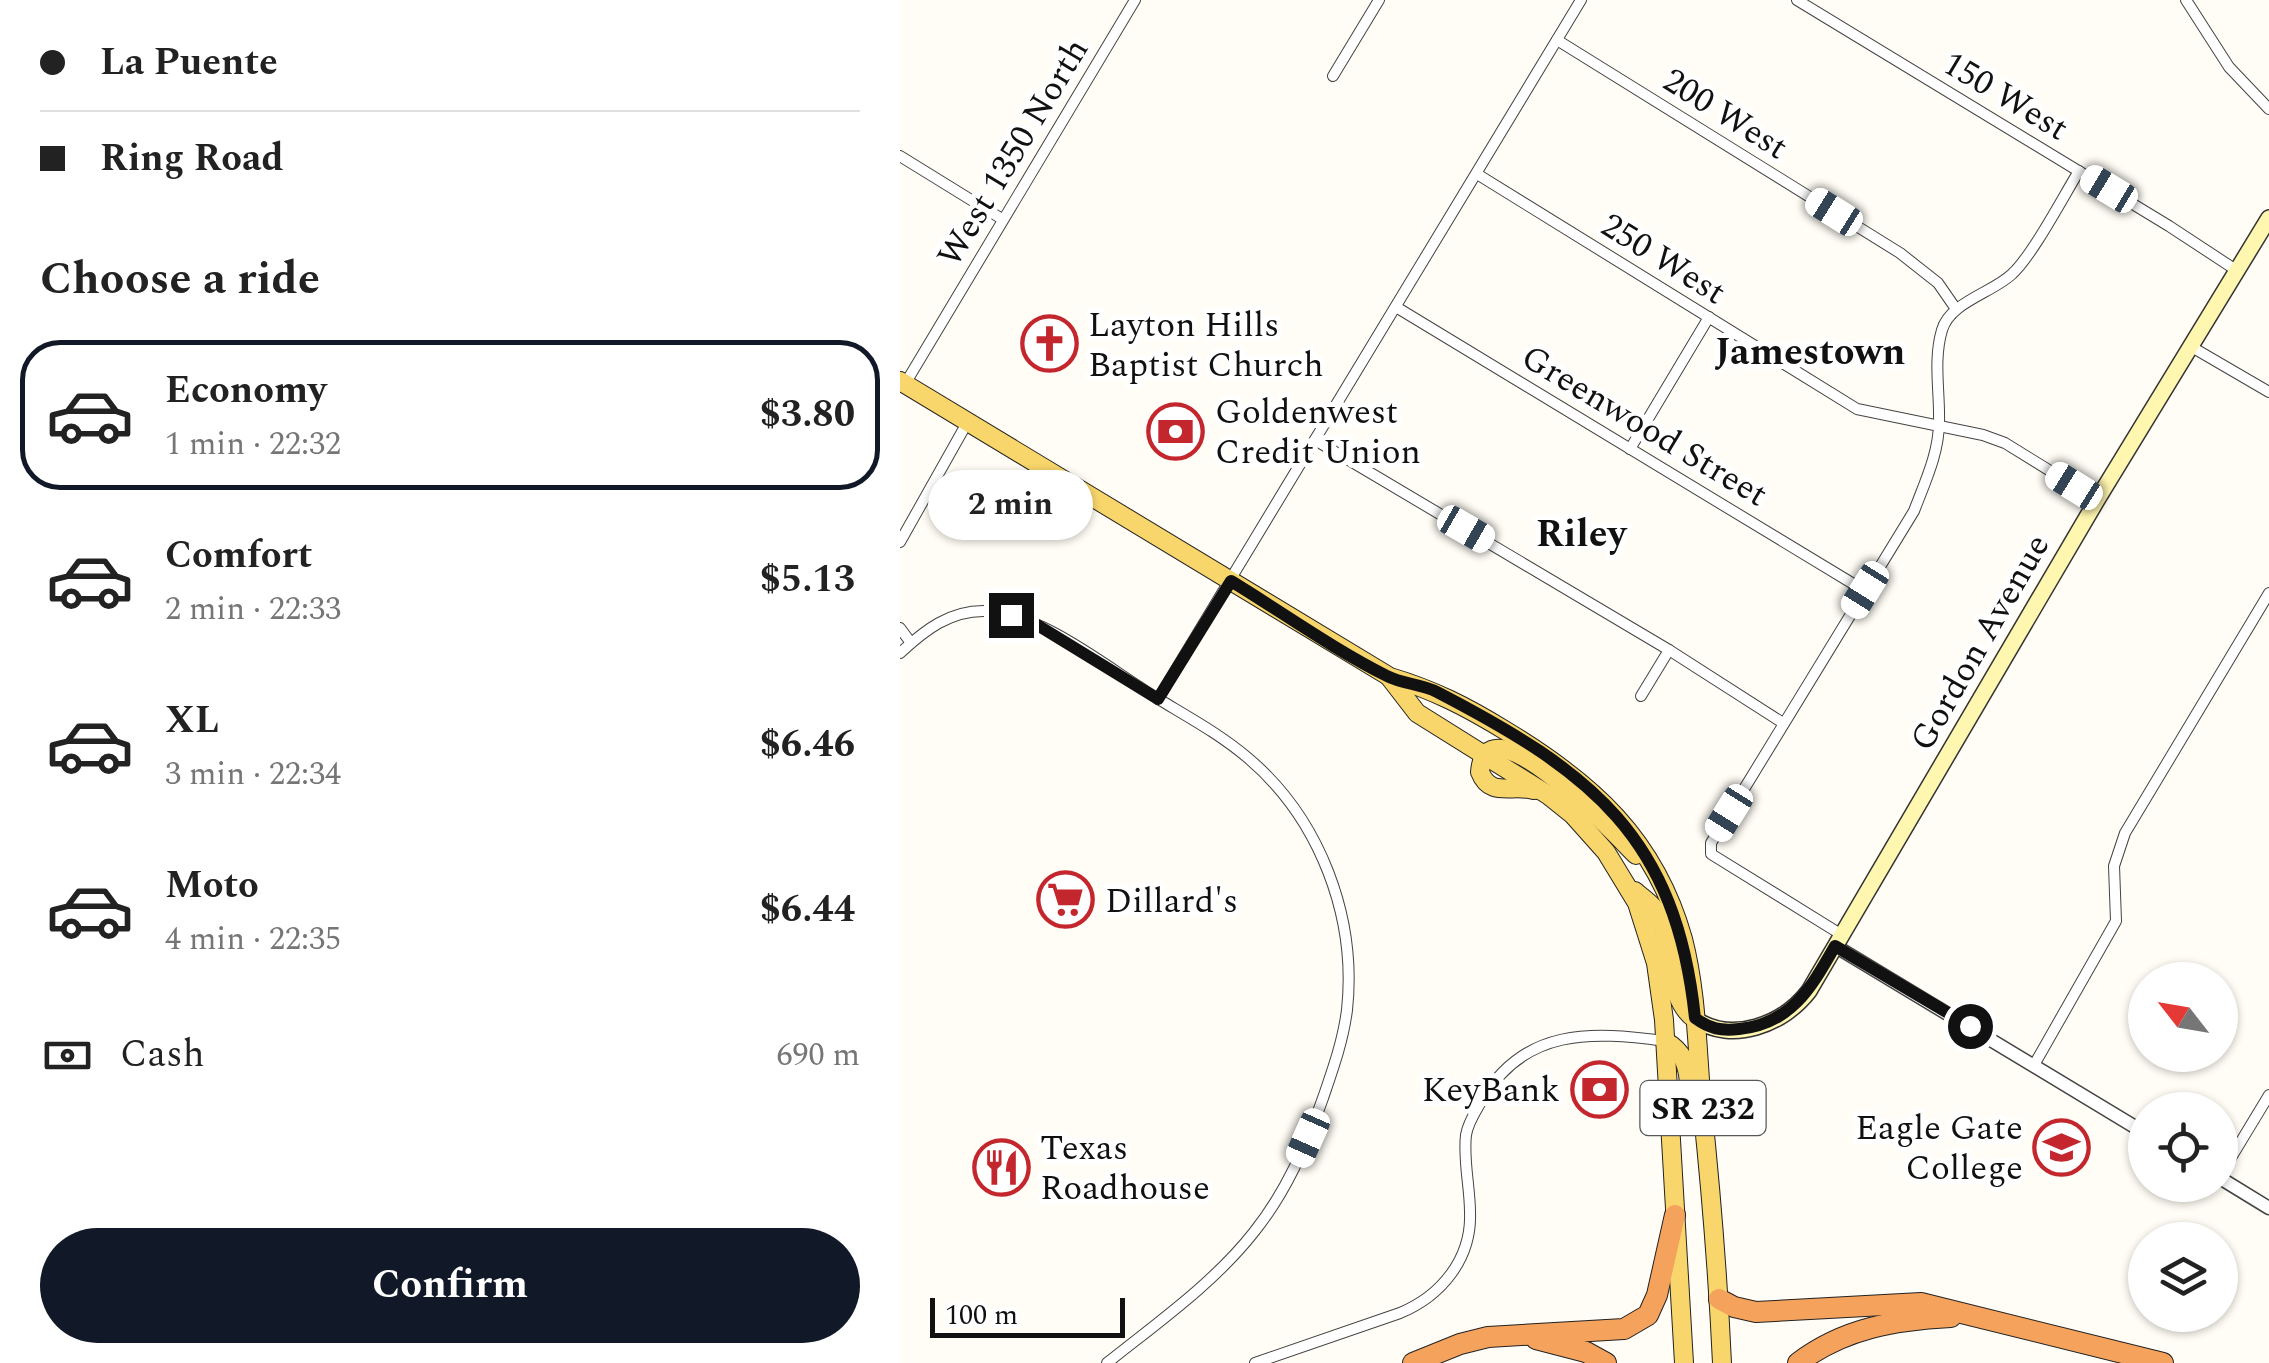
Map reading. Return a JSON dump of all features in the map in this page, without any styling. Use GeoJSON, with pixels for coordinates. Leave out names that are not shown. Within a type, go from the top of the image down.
{"type":"FeatureCollection","features":[{"type":"Feature","properties":{"kind":"highway"},"geometry":{"type":"LineString","coordinates":[[1413,1363],[1460,1344],[1515,1333],[1624,1328],[1648,1316],[1658,1296],[1676,1215]]}},
{"type":"Feature","properties":{"kind":"highway"},"geometry":{"type":"LineString","coordinates":[[1719,1298],[1738,1309],[1756,1312],[1921,1303],[2163,1363]]}},
{"type":"Feature","properties":{"kind":"highway"},"geometry":{"type":"LineString","coordinates":[[1798,1363],[1829,1343],[1870,1327],[1968,1316]]}},
{"type":"Feature","properties":{"kind":"highway"},"geometry":{"type":"LineString","coordinates":[[1515,1333],[1586,1352],[1606,1363]]}},
{"type":"Feature","properties":{"kind":"main road","name":"Gordon Avenue"},"geometry":{"type":"LineString","coordinates":[[1697,1020],[1715,1029],[1755,1027],[1778,1019],[1807,993],[2097,500],[2269,218]]}},
{"type":"Feature","properties":{"kind":"main road","name":"SR 232"},"geometry":{"type":"LineString","coordinates":[[902,382],[1390,678],[1432,689],[1571,772],[1622,823],[1658,877],[1682,938],[1697,1020],[1722,1363]]}},
{"type":"Feature","properties":{"kind":"main road","name":"SR 232"},"geometry":{"type":"LineString","coordinates":[[1390,678],[1417,713],[1548,795],[1591,834],[1627,884],[1653,949],[1666,1041],[1684,1363]]}},
{"type":"Feature","properties":{"kind":"main road"},"geometry":{"type":"LineString","coordinates":[[1485,756],[1496,749],[1508,750],[1554,778],[1593,810],[1658,877]]}},
{"type":"Feature","properties":{"kind":"main road"},"geometry":{"type":"LineString","coordinates":[[1627,884],[1654,908],[1670,952],[1678,1002],[1697,1020]]}},
{"type":"Feature","properties":{"kind":"main road"},"geometry":{"type":"LineString","coordinates":[[1666,1041],[1678,1050],[1688,1068],[1695,1140],[1712,1197]]}},
{"type":"Feature","properties":{"kind":"street","name":"West 1350 North"},"geometry":{"type":"LineString","coordinates":[[902,382],[1136,0]]}},
{"type":"Feature","properties":{"kind":"street"},"geometry":{"type":"LineString","coordinates":[[1334,76],[1379,0]]}},
{"type":"Feature","properties":{"kind":"street"},"geometry":{"type":"LineString","coordinates":[[1158,699],[1582,0]]}},
{"type":"Feature","properties":{"kind":"street","name":"150 West"},"geometry":{"type":"LineString","coordinates":[[1797,0],[2236,270]]}},
{"type":"Feature","properties":{"kind":"street"},"geometry":{"type":"LineString","coordinates":[[2186,0],[2229,67],[2269,109]]}},
{"type":"Feature","properties":{"kind":"street","name":"200 West"},"geometry":{"type":"LineString","coordinates":[[1557,40],[1900,252],[1938,283],[1956,309]]}},
{"type":"Feature","properties":{"kind":"street"},"geometry":{"type":"LineString","coordinates":[[900,156],[1002,220]]}},
{"type":"Feature","properties":{"kind":"street"},"geometry":{"type":"LineString","coordinates":[[2079,171],[2015,272],[1992,290],[1956,309],[1942,327],[1938,357],[1940,427],[1932,468],[1914,510],[1711,842],[1712,854],[1838,941],[2128,1123]]}},
{"type":"Feature","properties":{"kind":"street","name":"250 West"},"geometry":{"type":"LineString","coordinates":[[1477,174],[1857,409],[2005,443],[2097,500]]}},
{"type":"Feature","properties":{"kind":"street","name":"Greenwood Street"},"geometry":{"type":"LineString","coordinates":[[1396,306],[1865,590]]}},
{"type":"Feature","properties":{"kind":"street"},"geometry":{"type":"LineString","coordinates":[[1630,449],[1708,317]]}},
{"type":"Feature","properties":{"kind":"street"},"geometry":{"type":"LineString","coordinates":[[2190,346],[2269,392]]}},
{"type":"Feature","properties":{"kind":"street"},"geometry":{"type":"LineString","coordinates":[[900,542],[967,423]]}},
{"type":"Feature","properties":{"kind":"street"},"geometry":{"type":"LineString","coordinates":[[1315,440],[1669,650],[1783,723]]}},
{"type":"Feature","properties":{"kind":"street"},"geometry":{"type":"LineString","coordinates":[[2034,1065],[2116,921],[2114,866],[2126,833],[2269,592]]}},
{"type":"Feature","properties":{"kind":"street"},"geometry":{"type":"LineString","coordinates":[[900,653],[938,622],[961,614],[984,611],[1034,623],[1220,736],[1249,758],[1311,834],[1331,879],[1344,931],[1347,1012],[1337,1056],[1308,1138],[1270,1210],[1221,1268],[1107,1363]]}},
{"type":"Feature","properties":{"kind":"street"},"geometry":{"type":"LineString","coordinates":[[900,628],[911,643]]}},
{"type":"Feature","properties":{"kind":"street"},"geometry":{"type":"LineString","coordinates":[[1642,696],[1669,650]]}},
{"type":"Feature","properties":{"kind":"street"},"geometry":{"type":"LineString","coordinates":[[1254,1363],[1416,1306],[1442,1286],[1469,1234],[1468,1128],[1490,1087],[1509,1064],[1558,1039],[1666,1041]]}},
{"type":"Feature","properties":{"kind":"street"},"geometry":{"type":"LineString","coordinates":[[2238,1147],[2269,1096]]}},
{"type":"Feature","properties":{"kind":"street"},"geometry":{"type":"LineString","coordinates":[[2238,1188],[2269,1208]]}},
{"type":"Feature","properties":{"kind":"place","name":"Layton Hills Baptist Church"},"geometry":{"type":"Point","coordinates":[1049,344]}},
{"type":"Feature","properties":{"kind":"place","name":"Goldenwest Credit Union"},"geometry":{"type":"Point","coordinates":[1176,431]}},
{"type":"Feature","properties":{"kind":"place","name":"Dillard's"},"geometry":{"type":"Point","coordinates":[1066,900]}},
{"type":"Feature","properties":{"kind":"place","name":"KeyBank"},"geometry":{"type":"Point","coordinates":[1599,1089]}},
{"type":"Feature","properties":{"kind":"place","name":"Eagle Gate College"},"geometry":{"type":"Point","coordinates":[2062,1147]}},
{"type":"Feature","properties":{"kind":"place","name":"Texas Roadhouse"},"geometry":{"type":"Point","coordinates":[1001,1167]}},
{"type":"Feature","properties":{"kind":"district","name":"Jamestown"},"geometry":{"type":"Point","coordinates":[1810,351]}},
{"type":"Feature","properties":{"kind":"district","name":"Riley"},"geometry":{"type":"Point","coordinates":[1581,533]}},
{"type":"Feature","properties":{"kind":"route"},"geometry":{"type":"LineString","coordinates":[[1011,615],[1034,623],[1158,699],[1231,581],[1390,678],[1432,689],[1500,727],[1562,766],[1598,796],[1638,843],[1670,900],[1685,949],[1695,1018],[1702,1024],[1730,1030],[1778,1019],[1807,993],[1835,946],[1970,1026]]}}]}
